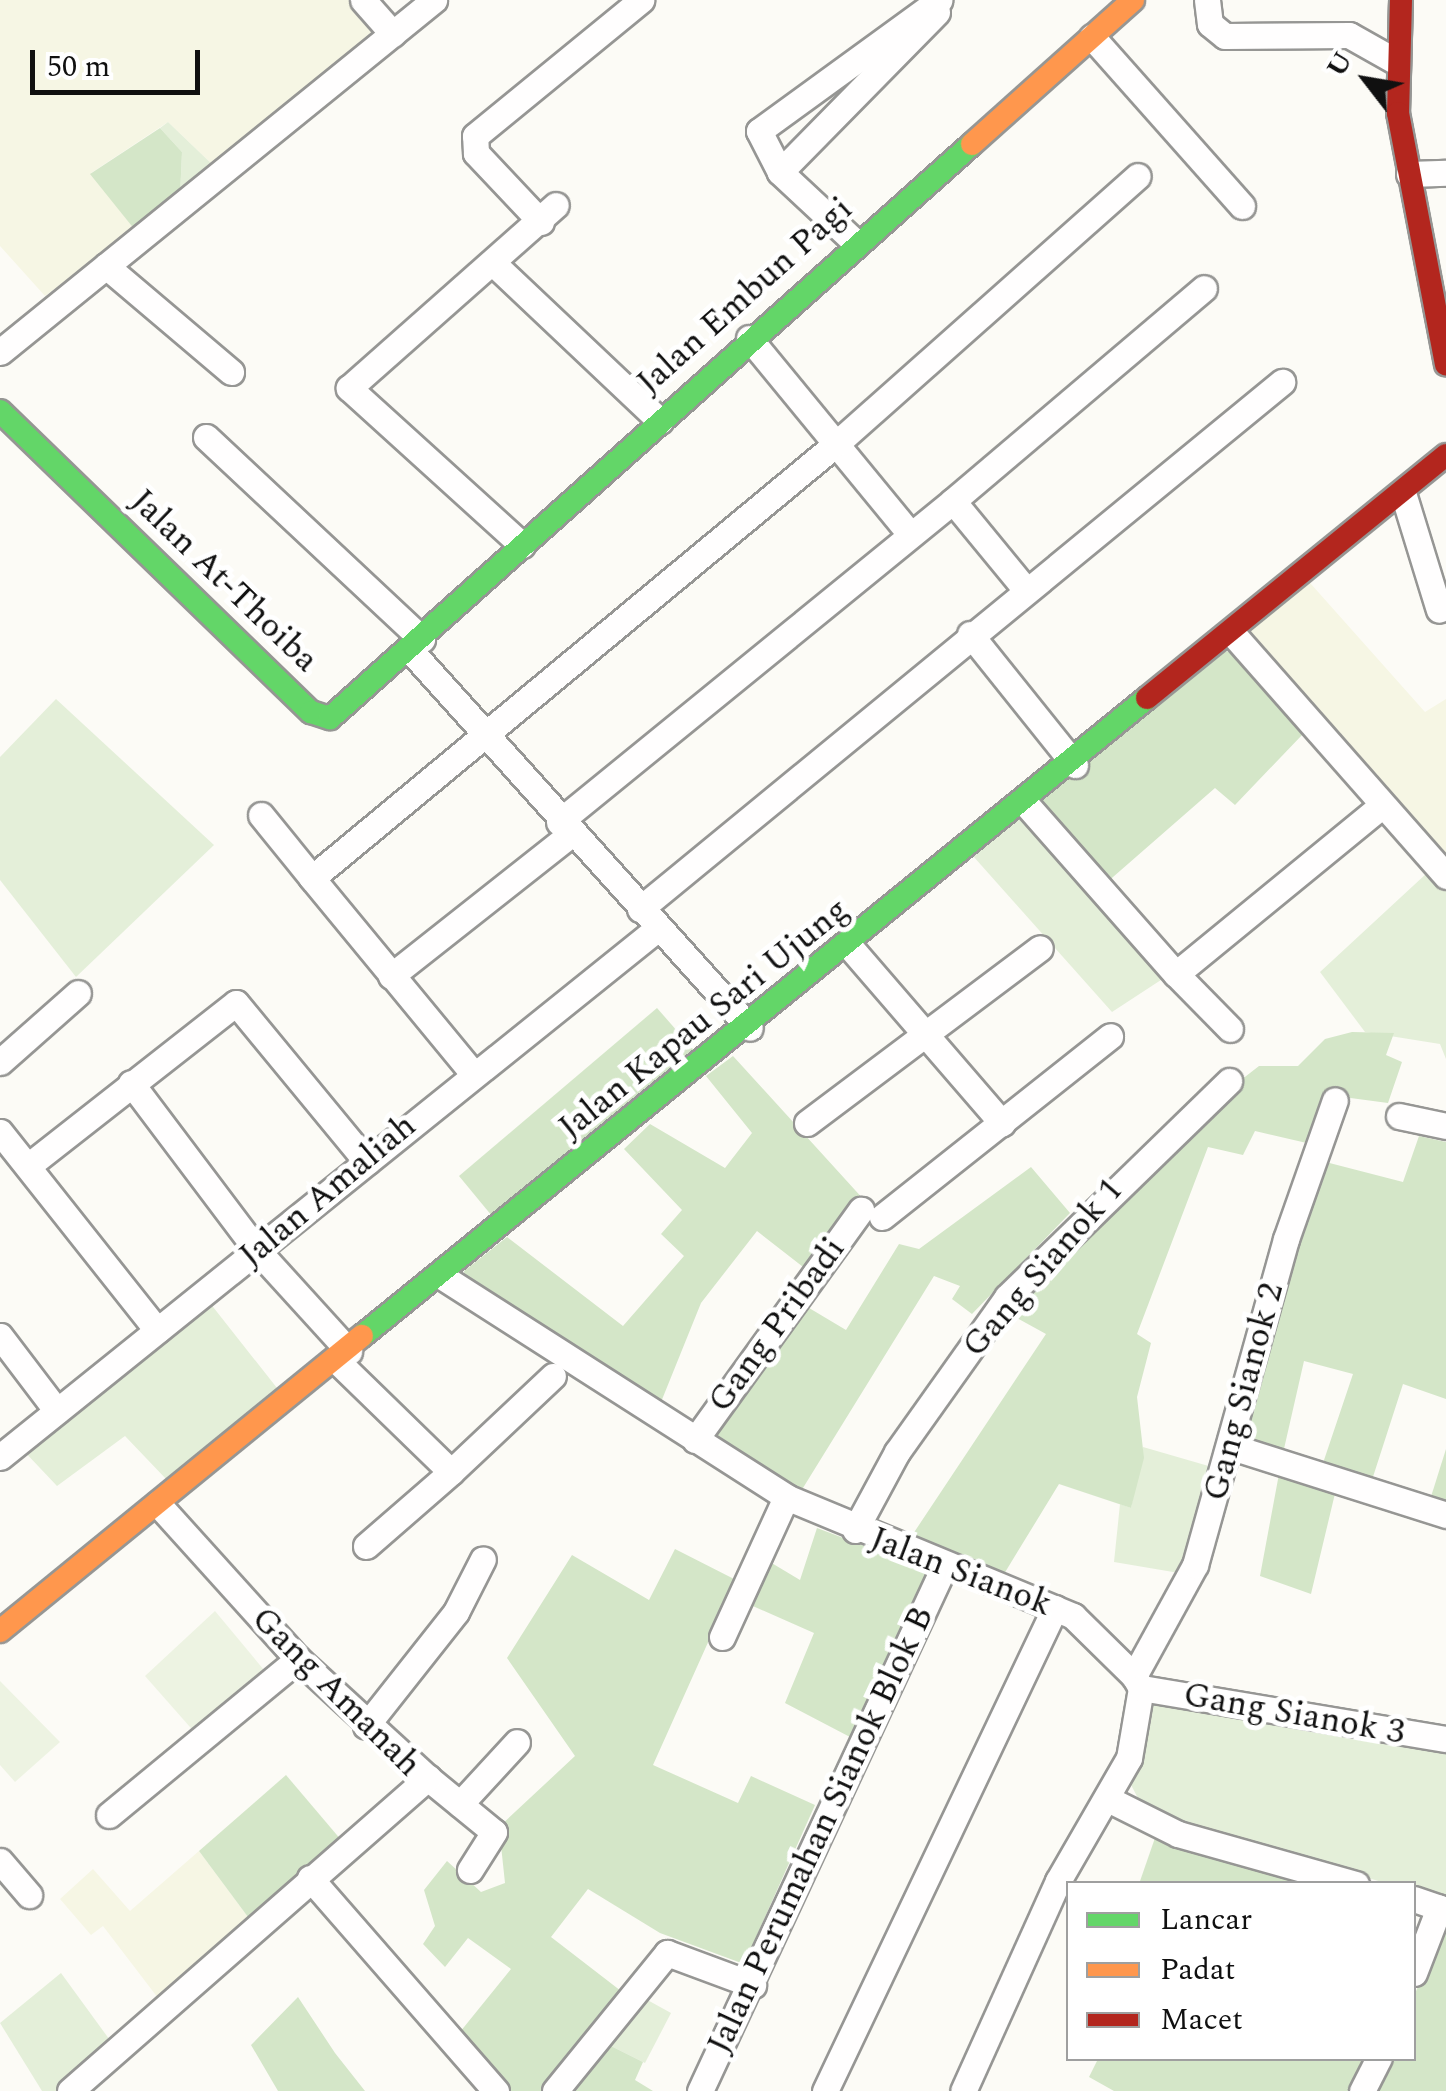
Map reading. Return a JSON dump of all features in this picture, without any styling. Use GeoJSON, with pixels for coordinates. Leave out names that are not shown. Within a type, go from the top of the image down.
{"type":"FeatureCollection","features":[{"type":"Feature","properties":{"kind":"street"},"geometry":{"type":"LineString","coordinates":[[363,0],[393,34]]}},
{"type":"Feature","properties":{"kind":"street"},"geometry":{"type":"LineString","coordinates":[[0,352],[434,0]]}},
{"type":"Feature","properties":{"kind":"street"},"geometry":{"type":"LineString","coordinates":[[522,546],[348,388],[548,213],[476,153],[475,136],[640,0]]}},
{"type":"Feature","properties":{"kind":"street"},"geometry":{"type":"LineString","coordinates":[[855,242],[780,172],[762,149],[762,125],[943,0]]}},
{"type":"Feature","properties":{"kind":"street"},"geometry":{"type":"LineString","coordinates":[[780,172],[859,96],[943,0]]}},
{"type":"Feature","properties":{"kind":"street","name":"Jalan Embun Pagi"},"geometry":{"type":"LineString","coordinates":[[416,645],[855,242],[1133,0]]}},
{"type":"Feature","properties":{"kind":"street"},"geometry":{"type":"LineString","coordinates":[[1207,0],[1210,24],[1225,36],[1349,35],[1397,62]]}},
{"type":"Feature","properties":{"kind":"street"},"geometry":{"type":"LineString","coordinates":[[1401,0],[1397,62],[1409,174],[1446,364]]}},
{"type":"Feature","properties":{"kind":"street"},"geometry":{"type":"LineString","coordinates":[[1092,37],[1242,206]]}},
{"type":"Feature","properties":{"kind":"street"},"geometry":{"type":"LineString","coordinates":[[840,72],[859,96]]}},
{"type":"Feature","properties":{"kind":"street"},"geometry":{"type":"LineString","coordinates":[[1409,174],[1446,173]]}},
{"type":"Feature","properties":{"kind":"street"},"geometry":{"type":"LineString","coordinates":[[312,878],[486,740],[836,443],[1138,176]]}},
{"type":"Feature","properties":{"kind":"street"},"geometry":{"type":"LineString","coordinates":[[493,263],[660,421]]}},
{"type":"Feature","properties":{"kind":"street"},"geometry":{"type":"LineString","coordinates":[[106,266],[230,372]]}},
{"type":"Feature","properties":{"kind":"street"},"geometry":{"type":"LineString","coordinates":[[391,976],[1204,288]]}},
{"type":"Feature","properties":{"kind":"street"},"geometry":{"type":"LineString","coordinates":[[749,338],[910,534]]}},
{"type":"Feature","properties":{"kind":"street"},"geometry":{"type":"LineString","coordinates":[[640,909],[970,634],[1282,382]]}},
{"type":"Feature","properties":{"kind":"street","name":"Jalan At-Thoiba"},"geometry":{"type":"LineString","coordinates":[[0,411],[311,712],[330,718],[416,645]]}},
{"type":"Feature","properties":{"kind":"street"},"geometry":{"type":"LineString","coordinates":[[206,436],[416,645],[486,740],[750,1028]]}},
{"type":"Feature","properties":{"kind":"street","name":"Jalan Kapau Sari Ujung"},"geometry":{"type":"LineString","coordinates":[[0,1631],[1074,765],[1446,455]]}},
{"type":"Feature","properties":{"kind":"street"},"geometry":{"type":"LineString","coordinates":[[1403,493],[1439,610]]}},
{"type":"Feature","properties":{"kind":"street"},"geometry":{"type":"LineString","coordinates":[[953,501],[1026,590]]}},
{"type":"Feature","properties":{"kind":"street"},"geometry":{"type":"LineString","coordinates":[[1232,633],[1380,807],[1446,876]]}},
{"type":"Feature","properties":{"kind":"street"},"geometry":{"type":"LineString","coordinates":[[970,634],[1074,765]]}},
{"type":"Feature","properties":{"kind":"street"},"geometry":{"type":"LineString","coordinates":[[1025,803],[1176,974],[1230,1029]]}},
{"type":"Feature","properties":{"kind":"street"},"geometry":{"type":"LineString","coordinates":[[1176,974],[1380,807]]}},
{"type":"Feature","properties":{"kind":"street"},"geometry":{"type":"LineString","coordinates":[[261,815],[470,1071]]}},
{"type":"Feature","properties":{"kind":"street","name":"Jalan Amaliah"},"geometry":{"type":"LineString","coordinates":[[0,1458],[367,1162],[470,1071],[658,928]]}},
{"type":"Feature","properties":{"kind":"street"},"geometry":{"type":"LineString","coordinates":[[850,947],[1002,1123]]}},
{"type":"Feature","properties":{"kind":"street"},"geometry":{"type":"LineString","coordinates":[[806,1124],[1040,948]]}},
{"type":"Feature","properties":{"kind":"street"},"geometry":{"type":"LineString","coordinates":[[0,1062],[78,993]]}},
{"type":"Feature","properties":{"kind":"street"},"geometry":{"type":"LineString","coordinates":[[28,1166],[131,1083],[240,1004],[367,1162]]}},
{"type":"Feature","properties":{"kind":"street","name":"Gang Pribadi"},"geometry":{"type":"LineString","coordinates":[[694,1440],[871,1214],[1002,1123],[1110,1036]]}},
{"type":"Feature","properties":{"kind":"street","name":"Gang Sianok 1"},"geometry":{"type":"LineString","coordinates":[[855,1530],[897,1452],[1007,1297],[1228,1081]]}},
{"type":"Feature","properties":{"kind":"street"},"geometry":{"type":"LineString","coordinates":[[131,1083],[343,1356],[450,1472]]}},
{"type":"Feature","properties":{"kind":"street","name":"Gang Sianok 2"},"geometry":{"type":"LineString","coordinates":[[1138,1682],[1195,1564],[1335,1100]]}},
{"type":"Feature","properties":{"kind":"street"},"geometry":{"type":"LineString","coordinates":[[1399,1116],[1446,1126]]}},
{"type":"Feature","properties":{"kind":"street"},"geometry":{"type":"LineString","coordinates":[[0,1132],[157,1330]]}},
{"type":"Feature","properties":{"kind":"street","name":"Jalan Sianok"},"geometry":{"type":"LineString","coordinates":[[441,1276],[786,1497],[943,1569],[1055,1608],[1104,1639],[1138,1682]]}},
{"type":"Feature","properties":{"kind":"street"},"geometry":{"type":"LineString","coordinates":[[0,1336],[57,1411]]}},
{"type":"Feature","properties":{"kind":"street"},"geometry":{"type":"LineString","coordinates":[[366,1546],[554,1376]]}},
{"type":"Feature","properties":{"kind":"street"},"geometry":{"type":"LineString","coordinates":[[1229,1446],[1446,1515]]}},
{"type":"Feature","properties":{"kind":"street"},"geometry":{"type":"LineString","coordinates":[[722,1637],[786,1497]]}},
{"type":"Feature","properties":{"kind":"street","name":"Gang Amanah"},"geometry":{"type":"LineString","coordinates":[[70,2091],[428,1778],[366,1726],[298,1659],[158,1504]]}},
{"type":"Feature","properties":{"kind":"street"},"geometry":{"type":"LineString","coordinates":[[366,1726],[456,1612],[483,1559]]}},
{"type":"Feature","properties":{"kind":"street","name":"Jalan Perumahan Sianok Blok B"},"geometry":{"type":"LineString","coordinates":[[700,2091],[753,1985],[943,1569]]}},
{"type":"Feature","properties":{"kind":"street"},"geometry":{"type":"LineString","coordinates":[[825,2091],[1055,1608]]}},
{"type":"Feature","properties":{"kind":"street"},"geometry":{"type":"LineString","coordinates":[[110,1816],[298,1659]]}},
{"type":"Feature","properties":{"kind":"street"},"geometry":{"type":"LineString","coordinates":[[963,2091],[1058,1880],[1110,1800],[1129,1758],[1138,1682]]}},
{"type":"Feature","properties":{"kind":"street","name":"Gang Sianok 3"},"geometry":{"type":"LineString","coordinates":[[1138,1682],[1446,1739]]}},
{"type":"Feature","properties":{"kind":"street"},"geometry":{"type":"LineString","coordinates":[[460,1804],[517,1742]]}},
{"type":"Feature","properties":{"kind":"street"},"geometry":{"type":"LineString","coordinates":[[428,1778],[495,1834],[470,1870]]}},
{"type":"Feature","properties":{"kind":"street"},"geometry":{"type":"LineString","coordinates":[[1110,1800],[1178,1834],[1345,1881]]}},
{"type":"Feature","properties":{"kind":"street"},"geometry":{"type":"LineString","coordinates":[[0,1861],[29,1894]]}},
{"type":"Feature","properties":{"kind":"street"},"geometry":{"type":"LineString","coordinates":[[310,1878],[496,2091]]}},
{"type":"Feature","properties":{"kind":"street"},"geometry":{"type":"LineString","coordinates":[[1416,1900],[1443,1909],[1416,1969]]}},
{"type":"Feature","properties":{"kind":"street"},"geometry":{"type":"LineString","coordinates":[[555,2091],[667,1953],[753,1985]]}},
{"type":"Feature","properties":{"kind":"street"},"geometry":{"type":"LineString","coordinates":[[1362,2091],[1377,2061]]}},
{"type":"Feature","properties":{"kind":"green space"},"geometry":{"type":"Polygon","coordinates":[[[0,0],[350,0],[380,34],[216,168],[168,122],[91,173],[135,230],[45,296],[0,246],[0,0]]]}},
{"type":"Feature","properties":{"kind":"green space"},"geometry":{"type":"Polygon","coordinates":[[[168,122],[216,168],[180,196],[182,152],[160,128],[168,122]]]}},
{"type":"Feature","properties":{"kind":"green space"},"geometry":{"type":"Polygon","coordinates":[[[160,128],[182,152],[180,196],[135,230],[90,174],[160,128]]]}},
{"type":"Feature","properties":{"kind":"green space"},"geometry":{"type":"Polygon","coordinates":[[[1303,575],[1425,712],[1446,699],[1446,876],[1232,633],[1303,575]]]}},
{"type":"Feature","properties":{"kind":"green space"},"geometry":{"type":"Polygon","coordinates":[[[1220,649],[1248,659],[1303,734],[1235,805],[1215,788],[1105,884],[1034,805],[1220,649]]]}},
{"type":"Feature","properties":{"kind":"green space"},"geometry":{"type":"Polygon","coordinates":[[[56,699],[214,845],[76,977],[0,880],[0,757],[56,699]]]}},
{"type":"Feature","properties":{"kind":"green space"},"geometry":{"type":"Polygon","coordinates":[[[1026,812],[1164,978],[1112,1012],[973,856],[1026,812]]]}},
{"type":"Feature","properties":{"kind":"green space"},"geometry":{"type":"Polygon","coordinates":[[[1427,873],[1446,884],[1446,1059],[1440,1044],[1365,1032],[1320,972],[1427,873]]]}},
{"type":"Feature","properties":{"kind":"green space"},"geometry":{"type":"Polygon","coordinates":[[[657,1008],[699,1056],[492,1216],[459,1176],[657,1008]]]}},
{"type":"Feature","properties":{"kind":"green space"},"geometry":{"type":"Polygon","coordinates":[[[1352,1032],[1394,1033],[1386,1055],[1402,1062],[1388,1103],[1328,1095],[1311,1144],[1255,1131],[1243,1155],[1208,1147],[1137,1334],[1151,1343],[1137,1397],[1144,1458],[1131,1508],[1059,1484],[1004,1574],[907,1543],[1046,1334],[1006,1312],[1232,1087],[1259,1066],[1298,1066],[1325,1039],[1352,1032]]]}},
{"type":"Feature","properties":{"kind":"green space"},"geometry":{"type":"Polygon","coordinates":[[[733,1056],[865,1201],[807,1270],[757,1231],[701,1303],[659,1407],[465,1285],[464,1271],[507,1237],[623,1326],[684,1256],[661,1234],[682,1210],[624,1149],[650,1124],[725,1168],[752,1133],[706,1076],[733,1056]]]}},
{"type":"Feature","properties":{"kind":"green space"},"geometry":{"type":"Polygon","coordinates":[[[1419,1136],[1446,1142],[1446,1399],[1403,1384],[1371,1483],[1322,1466],[1353,1374],[1304,1361],[1281,1462],[1338,1481],[1311,1594],[1260,1576],[1281,1463],[1229,1446],[1314,1159],[1403,1182],[1419,1136]]]}},
{"type":"Feature","properties":{"kind":"green space"},"geometry":{"type":"Polygon","coordinates":[[[1031,1167],[1070,1213],[972,1314],[952,1299],[960,1286],[934,1276],[798,1496],[706,1437],[799,1302],[846,1330],[899,1244],[919,1249],[1031,1167]]]}},
{"type":"Feature","properties":{"kind":"green space"},"geometry":{"type":"Polygon","coordinates":[[[206,1298],[277,1388],[167,1480],[125,1436],[57,1486],[22,1449],[206,1298]]]}},
{"type":"Feature","properties":{"kind":"green space"},"geometry":{"type":"Polygon","coordinates":[[[1143,1447],[1212,1467],[1179,1573],[1114,1562],[1120,1504],[1131,1508],[1143,1447]]]}},
{"type":"Feature","properties":{"kind":"green space"},"geometry":{"type":"Polygon","coordinates":[[[1446,1449],[1446,1506],[1429,1503],[1446,1449]]]}},
{"type":"Feature","properties":{"kind":"green space"},"geometry":{"type":"Polygon","coordinates":[[[817,1528],[928,1570],[850,1737],[785,1703],[814,1633],[746,1603],[765,1559],[800,1580],[817,1528]]]}},
{"type":"Feature","properties":{"kind":"green space"},"geometry":{"type":"Polygon","coordinates":[[[675,1549],[736,1580],[653,1765],[738,1803],[751,1776],[815,1805],[744,1964],[660,1933],[588,1889],[551,1937],[621,1991],[545,2091],[506,2091],[460,2032],[511,1969],[468,1938],[445,1967],[423,1944],[435,1926],[424,1890],[447,1861],[481,1892],[505,1883],[499,1827],[575,1756],[507,1658],[572,1555],[649,1600],[675,1549]]]}},
{"type":"Feature","properties":{"kind":"green space"},"geometry":{"type":"Polygon","coordinates":[[[215,1611],[269,1676],[197,1735],[145,1676],[215,1611]]]}},
{"type":"Feature","properties":{"kind":"green space"},"geometry":{"type":"Polygon","coordinates":[[[0,1681],[60,1742],[15,1782],[0,1765],[0,1681]]]}},
{"type":"Feature","properties":{"kind":"green space"},"geometry":{"type":"Polygon","coordinates":[[[1149,1701],[1446,1748],[1446,1904],[1416,1894],[1416,1881],[1378,1881],[1144,1810],[1127,1777],[1149,1701]]]}},
{"type":"Feature","properties":{"kind":"green space"},"geometry":{"type":"Polygon","coordinates":[[[286,1775],[342,1841],[248,1917],[199,1851],[286,1775]]]}},
{"type":"Feature","properties":{"kind":"green space"},"geometry":{"type":"Polygon","coordinates":[[[1156,1835],[1316,1881],[1140,1881],[1156,1835]]]}},
{"type":"Feature","properties":{"kind":"green space"},"geometry":{"type":"Polygon","coordinates":[[[199,1851],[248,1917],[158,1998],[103,1926],[91,1935],[60,1899],[93,1869],[130,1911],[199,1851]]]}},
{"type":"Feature","properties":{"kind":"green space"},"geometry":{"type":"Polygon","coordinates":[[[1446,1919],[1446,2091],[1374,2091],[1388,2061],[1416,2061],[1416,1991],[1446,1919]]]}},
{"type":"Feature","properties":{"kind":"green space"},"geometry":{"type":"Polygon","coordinates":[[[61,1973],[112,2043],[56,2091],[42,2091],[0,2023],[61,1973]]]}},
{"type":"Feature","properties":{"kind":"green space"},"geometry":{"type":"Polygon","coordinates":[[[298,1997],[365,2091],[278,2091],[251,2045],[298,1997]]]}},
{"type":"Feature","properties":{"kind":"green space"},"geometry":{"type":"Polygon","coordinates":[[[642,1997],[671,2013],[645,2063],[605,2043],[642,1997]]]}},
{"type":"Feature","properties":{"kind":"green space"},"geometry":{"type":"Polygon","coordinates":[[[605,2043],[643,2062],[635,2080],[653,2091],[568,2091],[605,2043]]]}},
{"type":"Feature","properties":{"kind":"green space"},"geometry":{"type":"Polygon","coordinates":[[[1097,2061],[1368,2061],[1354,2091],[1114,2091],[1089,2077],[1097,2061]]]}},
{"type":"Feature","properties":{"kind":"traffic: fast"},"geometry":{"type":"LineString","coordinates":[[0,411],[311,712],[330,718],[972,144]]}},
{"type":"Feature","properties":{"kind":"traffic: fast"},"geometry":{"type":"LineString","coordinates":[[362,1336],[1147,698]]}},
{"type":"Feature","properties":{"kind":"traffic: slow"},"geometry":{"type":"LineString","coordinates":[[972,144],[1133,0]]}},
{"type":"Feature","properties":{"kind":"traffic: slow"},"geometry":{"type":"LineString","coordinates":[[0,1631],[362,1336]]}},
{"type":"Feature","properties":{"kind":"traffic: jam"},"geometry":{"type":"LineString","coordinates":[[1401,0],[1398,113],[1446,364]]}},
{"type":"Feature","properties":{"kind":"traffic: jam"},"geometry":{"type":"LineString","coordinates":[[1147,698],[1446,455]]}}]}
